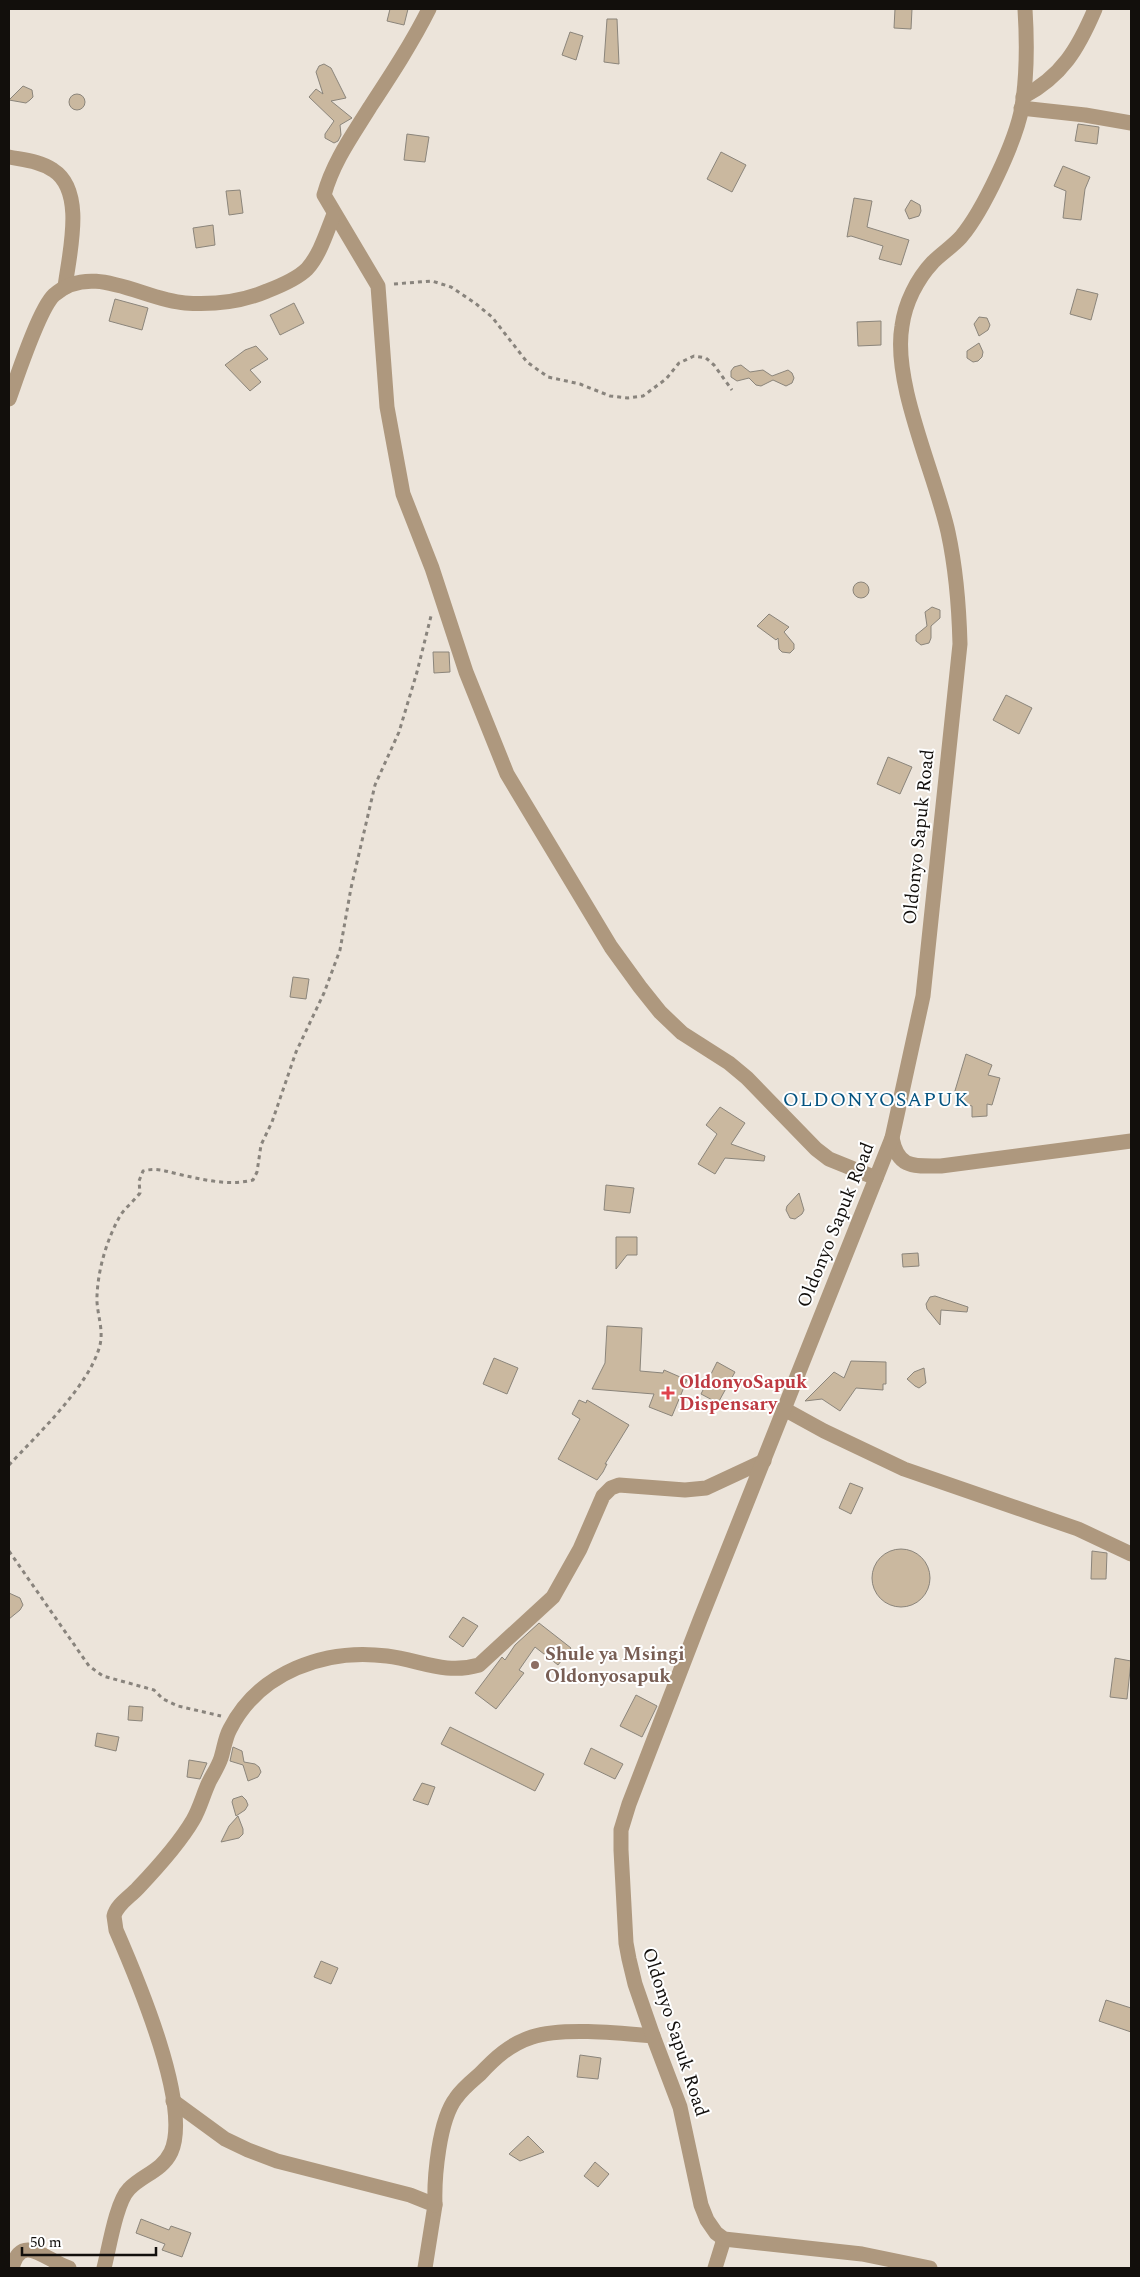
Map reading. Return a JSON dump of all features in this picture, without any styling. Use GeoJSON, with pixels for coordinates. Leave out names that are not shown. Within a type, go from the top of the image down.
{"type":"FeatureCollection","features":[{"type":"Feature","properties":{"kind":"street"},"geometry":{"type":"LineString","coordinates":[[429,9],[414,40],[344,146],[329,177],[324,195],[378,286],[383,367],[392,440],[403,494],[440,592],[466,672],[508,774],[610,947],[660,1012],[682,1033],[729,1063],[747,1078],[816,1149],[829,1159],[876,1178]]}},
{"type":"Feature","properties":{"kind":"street","name":"Oldonyo Sapuk Road"},"geometry":{"type":"LineString","coordinates":[[724,2239],[716,2233],[707,2220],[694,2179],[680,2107],[652,2036],[635,1984],[626,1943],[621,1877],[622,1830],[673,1688],[892,1138],[923,996],[960,644],[959,602],[948,531],[906,383],[900,342],[902,324],[919,279],[933,262],[961,237],[983,205],[1016,130],[1022,102],[1026,9]]}},
{"type":"Feature","properties":{"kind":"street"},"geometry":{"type":"LineString","coordinates":[[1022,102],[1046,84],[1062,68],[1095,9]]}},
{"type":"Feature","properties":{"kind":"street"},"geometry":{"type":"LineString","coordinates":[[1022,102],[1131,123]]}},
{"type":"Feature","properties":{"kind":"street"},"geometry":{"type":"LineString","coordinates":[[9,157],[37,162],[53,169],[60,175],[70,190],[73,220],[65,287]]}},
{"type":"Feature","properties":{"kind":"street"},"geometry":{"type":"LineString","coordinates":[[9,399],[47,303],[65,287],[78,282],[100,282],[184,303],[236,301],[282,285],[307,269],[334,214]]}},
{"type":"Feature","properties":{"kind":"street"},"geometry":{"type":"LineString","coordinates":[[892,1138],[894,1150],[899,1159],[915,1166],[941,1166],[1131,1141]]}},
{"type":"Feature","properties":{"kind":"street"},"geometry":{"type":"LineString","coordinates":[[784,1409],[824,1431],[904,1469],[1078,1529],[1131,1554]]}},
{"type":"Feature","properties":{"kind":"street"},"geometry":{"type":"LineString","coordinates":[[104,2268],[118,2211],[127,2190],[162,2166],[172,2151],[175,2124],[173,2101],[162,2046],[116,1930],[114,1916],[119,1906],[138,1888],[190,1824],[200,1807],[208,1784],[220,1760],[229,1731],[245,1705],[277,1677],[290,1670],[321,1659],[367,1654],[388,1656],[452,1670],[479,1665],[553,1597],[580,1549],[603,1496],[611,1488],[619,1485],[685,1490],[706,1488],[764,1462]]}},
{"type":"Feature","properties":{"kind":"street"},"geometry":{"type":"LineString","coordinates":[[425,2268],[434,2205],[434,2178],[446,2123],[455,2098],[497,2055],[532,2037],[556,2032],[652,2036]]}},
{"type":"Feature","properties":{"kind":"street"},"geometry":{"type":"LineString","coordinates":[[173,2101],[225,2139],[248,2150],[277,2161],[410,2195],[434,2205]]}},
{"type":"Feature","properties":{"kind":"street"},"geometry":{"type":"LineString","coordinates":[[715,2268],[724,2239],[862,2254],[930,2268]]}},
{"type":"Feature","properties":{"kind":"street"},"geometry":{"type":"LineString","coordinates":[[12,2268],[18,2253],[31,2249],[69,2268]]}},
{"type":"Feature","properties":{"kind":"path"},"geometry":{"type":"LineString","coordinates":[[378,286],[432,281],[451,287],[476,303],[492,317],[527,362],[548,377],[580,384],[610,396],[628,398],[643,396],[666,379],[678,362],[694,356],[706,358],[714,365],[732,390]]}},
{"type":"Feature","properties":{"kind":"path"},"geometry":{"type":"LineString","coordinates":[[9,1465],[83,1380],[94,1360],[100,1344],[101,1326],[96,1295],[106,1246],[121,1214],[140,1193],[139,1181],[143,1171],[159,1169],[218,1182],[241,1183],[253,1180],[257,1172],[261,1145],[272,1122],[296,1052],[324,993],[340,950],[351,888],[374,786],[399,732],[431,616],[440,592]]}},
{"type":"Feature","properties":{"kind":"path"},"geometry":{"type":"LineString","coordinates":[[9,1551],[89,1666],[103,1676],[154,1690],[163,1699],[178,1706],[235,1720]]}},
{"type":"Feature","properties":{"kind":"building"},"geometry":{"type":"Polygon","coordinates":[[[390,9],[408,9],[404,25],[387,21],[390,9]]]}},
{"type":"Feature","properties":{"kind":"building"},"geometry":{"type":"Polygon","coordinates":[[[895,9],[912,9],[911,29],[894,28],[895,9]]]}},
{"type":"Feature","properties":{"kind":"building"},"geometry":{"type":"Polygon","coordinates":[[[607,19],[617,19],[619,64],[604,62],[607,19]]]}},
{"type":"Feature","properties":{"kind":"building"},"geometry":{"type":"Polygon","coordinates":[[[570,32],[583,36],[576,60],[562,55],[570,32]]]}},
{"type":"Feature","properties":{"kind":"building"},"geometry":{"type":"Polygon","coordinates":[[[324,64],[331,68],[346,98],[331,101],[352,118],[340,125],[341,135],[338,141],[334,143],[325,138],[325,134],[334,121],[309,97],[316,89],[323,94],[316,72],[319,66],[324,64]]]}},
{"type":"Feature","properties":{"kind":"building"},"geometry":{"type":"Polygon","coordinates":[[[23,86],[32,90],[33,97],[30,100],[26,103],[9,100],[23,86]]]}},
{"type":"Feature","properties":{"kind":"building"},"geometry":{"type":"Polygon","coordinates":[[[77,94],[83,96],[85,102],[83,108],[77,110],[71,108],[69,102],[71,96],[77,94]]]}},
{"type":"Feature","properties":{"kind":"building"},"geometry":{"type":"Polygon","coordinates":[[[1078,124],[1099,127],[1097,144],[1075,141],[1078,124]]]}},
{"type":"Feature","properties":{"kind":"building"},"geometry":{"type":"Polygon","coordinates":[[[407,134],[429,137],[425,162],[404,160],[407,134]]]}},
{"type":"Feature","properties":{"kind":"building"},"geometry":{"type":"Polygon","coordinates":[[[721,152],[746,165],[732,192],[707,179],[721,152]]]}},
{"type":"Feature","properties":{"kind":"building"},"geometry":{"type":"Polygon","coordinates":[[[1063,166],[1090,177],[1085,189],[1081,220],[1063,218],[1066,191],[1054,186],[1063,166]]]}},
{"type":"Feature","properties":{"kind":"building"},"geometry":{"type":"Polygon","coordinates":[[[240,190],[243,213],[229,215],[226,191],[240,190]]]}},
{"type":"Feature","properties":{"kind":"building"},"geometry":{"type":"Polygon","coordinates":[[[854,198],[872,201],[867,227],[909,240],[901,265],[879,259],[883,246],[851,236],[847,237],[854,198]]]}},
{"type":"Feature","properties":{"kind":"building"},"geometry":{"type":"Polygon","coordinates":[[[911,200],[920,205],[921,211],[919,216],[909,219],[905,210],[911,200]]]}},
{"type":"Feature","properties":{"kind":"building"},"geometry":{"type":"Polygon","coordinates":[[[213,225],[215,245],[196,248],[193,228],[213,225]]]}},
{"type":"Feature","properties":{"kind":"building"},"geometry":{"type":"Polygon","coordinates":[[[1077,289],[1098,294],[1091,320],[1070,314],[1077,289]]]}},
{"type":"Feature","properties":{"kind":"building"},"geometry":{"type":"Polygon","coordinates":[[[115,299],[148,308],[142,330],[109,321],[115,299]]]}},
{"type":"Feature","properties":{"kind":"building"},"geometry":{"type":"Polygon","coordinates":[[[294,303],[304,323],[280,335],[270,315],[294,303]]]}},
{"type":"Feature","properties":{"kind":"building"},"geometry":{"type":"Polygon","coordinates":[[[979,317],[987,318],[990,325],[988,330],[979,336],[974,324],[979,317]]]}},
{"type":"Feature","properties":{"kind":"building"},"geometry":{"type":"Polygon","coordinates":[[[881,321],[881,345],[858,346],[857,322],[881,321]]]}},
{"type":"Feature","properties":{"kind":"building"},"geometry":{"type":"Polygon","coordinates":[[[979,343],[983,352],[982,357],[978,361],[973,362],[967,358],[967,351],[979,343]]]}},
{"type":"Feature","properties":{"kind":"building"},"geometry":{"type":"Polygon","coordinates":[[[256,346],[268,359],[250,370],[261,382],[250,391],[225,365],[245,350],[256,346]]]}},
{"type":"Feature","properties":{"kind":"building"},"geometry":{"type":"Polygon","coordinates":[[[741,365],[750,372],[763,370],[772,376],[788,370],[794,378],[792,383],[786,386],[773,380],[761,386],[756,385],[749,378],[737,381],[731,377],[731,371],[734,367],[741,365]]]}},
{"type":"Feature","properties":{"kind":"building"},"geometry":{"type":"Polygon","coordinates":[[[861,582],[867,584],[869,590],[867,596],[861,598],[855,596],[853,590],[855,584],[861,582]]]}},
{"type":"Feature","properties":{"kind":"building"},"geometry":{"type":"Polygon","coordinates":[[[932,607],[940,610],[940,618],[931,626],[929,643],[921,645],[916,641],[916,635],[927,626],[925,612],[932,607]]]}},
{"type":"Feature","properties":{"kind":"building"},"geometry":{"type":"Polygon","coordinates":[[[769,614],[789,627],[784,632],[794,644],[794,649],[790,653],[782,652],[779,649],[778,638],[776,640],[757,626],[769,614]]]}},
{"type":"Feature","properties":{"kind":"building"},"geometry":{"type":"Polygon","coordinates":[[[433,652],[449,652],[450,672],[434,673],[433,652]]]}},
{"type":"Feature","properties":{"kind":"building"},"geometry":{"type":"Polygon","coordinates":[[[1006,695],[1032,708],[1019,734],[993,720],[1006,695]]]}},
{"type":"Feature","properties":{"kind":"building"},"geometry":{"type":"Polygon","coordinates":[[[888,757],[912,767],[900,794],[877,784],[888,757]]]}},
{"type":"Feature","properties":{"kind":"building"},"geometry":{"type":"Polygon","coordinates":[[[293,977],[309,979],[306,999],[290,997],[293,977]]]}},
{"type":"Feature","properties":{"kind":"building"},"geometry":{"type":"Polygon","coordinates":[[[966,1054],[992,1065],[988,1075],[1000,1078],[992,1105],[987,1104],[987,1116],[972,1117],[972,1106],[956,1102],[958,1095],[954,1094],[966,1054]]]}},
{"type":"Feature","properties":{"kind":"building"},"geometry":{"type":"Polygon","coordinates":[[[720,1107],[745,1123],[731,1144],[765,1156],[764,1161],[725,1158],[715,1174],[698,1164],[717,1134],[706,1125],[720,1107]]]}},
{"type":"Feature","properties":{"kind":"building"},"geometry":{"type":"Polygon","coordinates":[[[606,1185],[634,1188],[630,1213],[604,1210],[606,1185]]]}},
{"type":"Feature","properties":{"kind":"building"},"geometry":{"type":"Polygon","coordinates":[[[799,1193],[804,1210],[795,1219],[790,1218],[786,1210],[787,1206],[799,1193]]]}},
{"type":"Feature","properties":{"kind":"building"},"geometry":{"type":"Polygon","coordinates":[[[616,1237],[637,1237],[637,1255],[627,1255],[616,1269],[616,1237]]]}},
{"type":"Feature","properties":{"kind":"building"},"geometry":{"type":"Polygon","coordinates":[[[918,1253],[919,1266],[903,1267],[902,1254],[918,1253]]]}},
{"type":"Feature","properties":{"kind":"building"},"geometry":{"type":"Polygon","coordinates":[[[935,1296],[968,1307],[967,1312],[941,1310],[940,1325],[927,1309],[926,1304],[930,1297],[935,1296]]]}},
{"type":"Feature","properties":{"kind":"building"},"geometry":{"type":"Polygon","coordinates":[[[607,1326],[642,1328],[640,1371],[663,1373],[664,1370],[687,1380],[672,1416],[649,1407],[654,1394],[592,1389],[605,1363],[607,1326]]]}},
{"type":"Feature","properties":{"kind":"building"},"geometry":{"type":"Polygon","coordinates":[[[494,1358],[518,1368],[507,1394],[483,1384],[494,1358]]]}},
{"type":"Feature","properties":{"kind":"building"},"geometry":{"type":"Polygon","coordinates":[[[851,1361],[886,1362],[886,1384],[883,1384],[883,1390],[856,1388],[840,1411],[822,1399],[805,1401],[834,1372],[844,1378],[851,1361]]]}},
{"type":"Feature","properties":{"kind":"building"},"geometry":{"type":"Polygon","coordinates":[[[717,1362],[735,1372],[718,1403],[701,1394],[717,1362]]]}},
{"type":"Feature","properties":{"kind":"building"},"geometry":{"type":"Polygon","coordinates":[[[924,1368],[926,1383],[919,1388],[907,1379],[914,1372],[924,1368]]]}},
{"type":"Feature","properties":{"kind":"building"},"geometry":{"type":"Polygon","coordinates":[[[579,1400],[586,1403],[587,1400],[629,1425],[597,1480],[558,1459],[580,1419],[572,1414],[579,1400]]]}},
{"type":"Feature","properties":{"kind":"building"},"geometry":{"type":"Polygon","coordinates":[[[850,1483],[863,1488],[851,1514],[839,1508],[850,1483]]]}},
{"type":"Feature","properties":{"kind":"building"},"geometry":{"type":"Polygon","coordinates":[[[895,1549],[907,1549],[922,1557],[930,1572],[930,1584],[922,1599],[907,1607],[895,1607],[880,1599],[872,1584],[872,1572],[880,1557],[895,1549]]]}},
{"type":"Feature","properties":{"kind":"building"},"geometry":{"type":"Polygon","coordinates":[[[1092,1551],[1107,1553],[1106,1579],[1091,1579],[1092,1551]]]}},
{"type":"Feature","properties":{"kind":"building"},"geometry":{"type":"Polygon","coordinates":[[[9,1593],[20,1598],[23,1605],[9,1619],[9,1593]]]}},
{"type":"Feature","properties":{"kind":"building"},"geometry":{"type":"Polygon","coordinates":[[[463,1617],[478,1626],[463,1647],[449,1637],[463,1617]]]}},
{"type":"Feature","properties":{"kind":"building"},"geometry":{"type":"Polygon","coordinates":[[[539,1623],[571,1648],[558,1665],[535,1647],[519,1670],[524,1673],[496,1709],[475,1693],[502,1657],[505,1660],[515,1645],[539,1623]]]}},
{"type":"Feature","properties":{"kind":"building"},"geometry":{"type":"Polygon","coordinates":[[[1115,1658],[1131,1661],[1127,1699],[1110,1697],[1115,1658]]]}},
{"type":"Feature","properties":{"kind":"building"},"geometry":{"type":"Polygon","coordinates":[[[636,1695],[657,1706],[642,1737],[620,1726],[636,1695]]]}},
{"type":"Feature","properties":{"kind":"building"},"geometry":{"type":"Polygon","coordinates":[[[129,1706],[143,1707],[142,1721],[128,1720],[129,1706]]]}},
{"type":"Feature","properties":{"kind":"building"},"geometry":{"type":"Polygon","coordinates":[[[450,1727],[544,1774],[535,1791],[441,1744],[450,1727]]]}},
{"type":"Feature","properties":{"kind":"building"},"geometry":{"type":"Polygon","coordinates":[[[97,1733],[119,1737],[116,1751],[95,1746],[97,1733]]]}},
{"type":"Feature","properties":{"kind":"building"},"geometry":{"type":"Polygon","coordinates":[[[233,1747],[242,1751],[244,1762],[255,1764],[259,1767],[261,1772],[258,1777],[248,1781],[243,1765],[230,1761],[233,1747]]]}},
{"type":"Feature","properties":{"kind":"building"},"geometry":{"type":"Polygon","coordinates":[[[591,1748],[623,1764],[615,1779],[584,1764],[591,1748]]]}},
{"type":"Feature","properties":{"kind":"building"},"geometry":{"type":"Polygon","coordinates":[[[189,1760],[207,1763],[200,1779],[187,1777],[189,1760]]]}},
{"type":"Feature","properties":{"kind":"building"},"geometry":{"type":"Polygon","coordinates":[[[422,1783],[435,1787],[428,1805],[413,1800],[422,1783]]]}},
{"type":"Feature","properties":{"kind":"building"},"geometry":{"type":"Polygon","coordinates":[[[242,1796],[248,1805],[245,1810],[236,1816],[232,1802],[233,1799],[242,1796]]]}},
{"type":"Feature","properties":{"kind":"building"},"geometry":{"type":"Polygon","coordinates":[[[238,1816],[243,1834],[239,1838],[221,1842],[229,1826],[238,1816]]]}},
{"type":"Feature","properties":{"kind":"building"},"geometry":{"type":"Polygon","coordinates":[[[321,1961],[338,1968],[331,1984],[314,1977],[321,1961]]]}},
{"type":"Feature","properties":{"kind":"building"},"geometry":{"type":"Polygon","coordinates":[[[1106,2000],[1131,2008],[1131,2032],[1099,2021],[1106,2000]]]}},
{"type":"Feature","properties":{"kind":"building"},"geometry":{"type":"Polygon","coordinates":[[[580,2055],[601,2058],[598,2079],[577,2077],[580,2055]]]}},
{"type":"Feature","properties":{"kind":"building"},"geometry":{"type":"Polygon","coordinates":[[[528,2136],[544,2152],[520,2161],[509,2154],[528,2136]]]}},
{"type":"Feature","properties":{"kind":"building"},"geometry":{"type":"Polygon","coordinates":[[[595,2162],[609,2174],[598,2187],[584,2176],[595,2162]]]}},
{"type":"Feature","properties":{"kind":"building"},"geometry":{"type":"Polygon","coordinates":[[[141,2219],[169,2230],[171,2226],[191,2233],[182,2257],[162,2250],[165,2244],[136,2233],[141,2219]]]}},
{"type":"Feature","properties":{"kind":"place","name":"OldonyoSapuk Dispensary"},"geometry":{"type":"Point","coordinates":[668,1393]}},
{"type":"Feature","properties":{"kind":"place","name":"Shule ya Msingi Oldonyosapuk"},"geometry":{"type":"Point","coordinates":[535,1665]}},
{"type":"Feature","properties":{"kind":"district","name":"OLDONYOSAPUK"},"geometry":{"type":"Point","coordinates":[876,1100]}}]}
